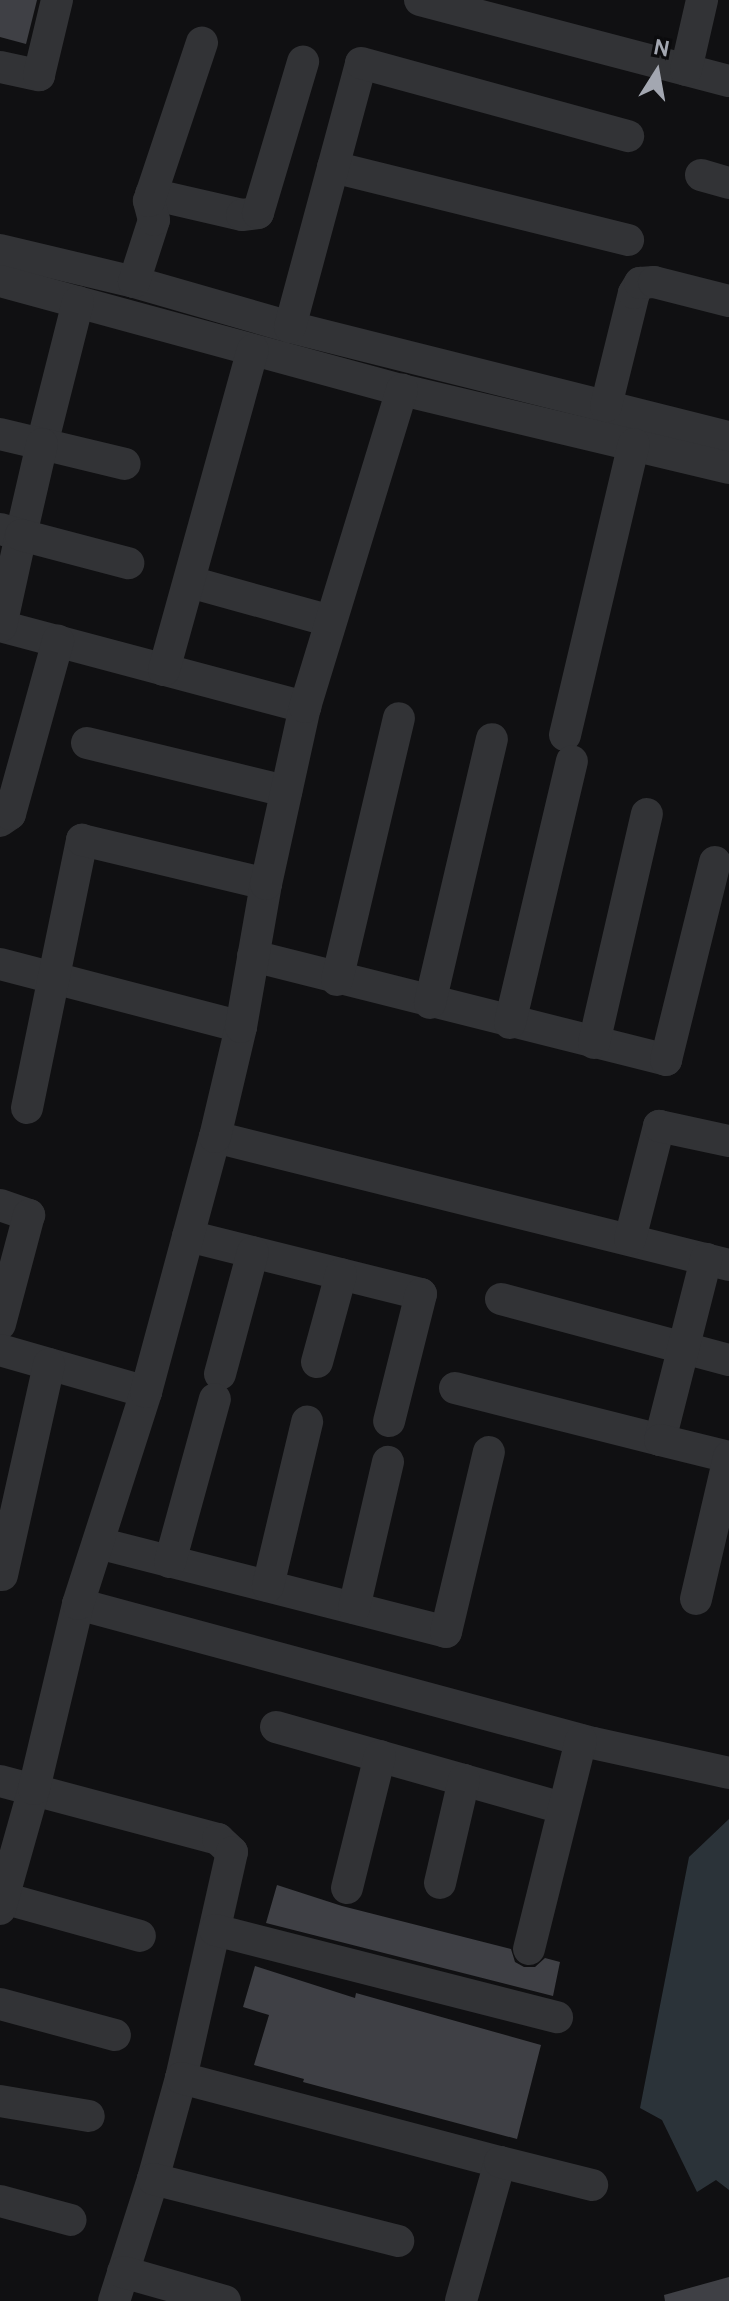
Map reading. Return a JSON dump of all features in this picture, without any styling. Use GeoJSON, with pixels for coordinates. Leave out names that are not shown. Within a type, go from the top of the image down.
{"type":"FeatureCollection","features":[{"type":"Feature","properties":{"kind":"street"},"geometry":{"type":"LineString","coordinates":[[0,67],[39,75],[57,0]]}},
{"type":"Feature","properties":{"kind":"street"},"geometry":{"type":"LineString","coordinates":[[420,0],[515,13],[686,70],[729,81]]}},
{"type":"Feature","properties":{"kind":"street"},"geometry":{"type":"LineString","coordinates":[[686,70],[702,0]]}},
{"type":"Feature","properties":{"kind":"street"},"geometry":{"type":"LineString","coordinates":[[134,282],[154,220],[149,201],[202,43]]}},
{"type":"Feature","properties":{"kind":"street"},"geometry":{"type":"LineString","coordinates":[[151,194],[242,215],[258,213],[263,207],[303,62]]}},
{"type":"Feature","properties":{"kind":"street"},"geometry":{"type":"LineString","coordinates":[[290,327],[361,63],[628,136]]}},
{"type":"Feature","properties":{"kind":"street"},"geometry":{"type":"LineString","coordinates":[[333,167],[628,240]]}},
{"type":"Feature","properties":{"kind":"street"},"geometry":{"type":"LineString","coordinates":[[0,250],[134,282],[290,327],[729,437]]}},
{"type":"Feature","properties":{"kind":"street"},"geometry":{"type":"LineString","coordinates":[[0,281],[402,390],[729,468]]}},
{"type":"Feature","properties":{"kind":"street"},"geometry":{"type":"LineString","coordinates":[[606,406],[634,293],[640,283],[654,282],[729,301]]}},
{"type":"Feature","properties":{"kind":"street"},"geometry":{"type":"LineString","coordinates":[[78,302],[42,444],[10,532],[1,626],[305,707]]}},
{"type":"Feature","properties":{"kind":"street"},"geometry":{"type":"LineString","coordinates":[[164,670],[253,350]]}},
{"type":"Feature","properties":{"kind":"street"},"geometry":{"type":"LineString","coordinates":[[140,1936],[2,1903],[34,1789],[78,1604],[146,1392],[215,1137],[241,1027],[266,884],[305,707],[402,390]]}},
{"type":"Feature","properties":{"kind":"street"},"geometry":{"type":"LineString","coordinates":[[0,434],[125,464]]}},
{"type":"Feature","properties":{"kind":"street"},"geometry":{"type":"LineString","coordinates":[[510,1023],[634,444]]}},
{"type":"Feature","properties":{"kind":"street"},"geometry":{"type":"LineString","coordinates":[[10,532],[128,563]]}},
{"type":"Feature","properties":{"kind":"street"},"geometry":{"type":"LineString","coordinates":[[190,582],[331,621]]}},
{"type":"Feature","properties":{"kind":"street"},"geometry":{"type":"LineString","coordinates":[[0,821],[10,814],[58,641]]}},
{"type":"Feature","properties":{"kind":"street"},"geometry":{"type":"LineString","coordinates":[[337,980],[399,718]]}},
{"type":"Feature","properties":{"kind":"street"},"geometry":{"type":"LineString","coordinates":[[430,1003],[492,739]]}},
{"type":"Feature","properties":{"kind":"street"},"geometry":{"type":"LineString","coordinates":[[87,743],[286,791]]}},
{"type":"Feature","properties":{"kind":"street"},"geometry":{"type":"LineString","coordinates":[[594,1043],[647,814]]}},
{"type":"Feature","properties":{"kind":"street"},"geometry":{"type":"LineString","coordinates":[[27,1108],[82,840],[266,884]]}},
{"type":"Feature","properties":{"kind":"street"},"geometry":{"type":"LineString","coordinates":[[253,956],[337,980],[666,1060],[715,862]]}},
{"type":"Feature","properties":{"kind":"street"},"geometry":{"type":"LineString","coordinates":[[0,964],[241,1027]]}},
{"type":"Feature","properties":{"kind":"street"},"geometry":{"type":"LineString","coordinates":[[630,1239],[659,1126],[729,1141]]}},
{"type":"Feature","properties":{"kind":"street"},"geometry":{"type":"LineString","coordinates":[[215,1137],[718,1262],[684,1349],[660,1440]]}},
{"type":"Feature","properties":{"kind":"street"},"geometry":{"type":"LineString","coordinates":[[0,1205],[29,1215],[0,1324]]}},
{"type":"Feature","properties":{"kind":"street"},"geometry":{"type":"LineString","coordinates":[[188,1236],[421,1294],[389,1421]]}},
{"type":"Feature","properties":{"kind":"street"},"geometry":{"type":"LineString","coordinates":[[170,1562],[253,1252]]}},
{"type":"Feature","properties":{"kind":"street"},"geometry":{"type":"LineString","coordinates":[[317,1362],[341,1274]]}},
{"type":"Feature","properties":{"kind":"street"},"geometry":{"type":"LineString","coordinates":[[501,1299],[729,1360]]}},
{"type":"Feature","properties":{"kind":"street"},"geometry":{"type":"LineString","coordinates":[[0,1350],[146,1392]]}},
{"type":"Feature","properties":{"kind":"street"},"geometry":{"type":"LineString","coordinates":[[2,1575],[49,1364]]}},
{"type":"Feature","properties":{"kind":"street"},"geometry":{"type":"LineString","coordinates":[[455,1388],[729,1457],[696,1599]]}},
{"type":"Feature","properties":{"kind":"street"},"geometry":{"type":"LineString","coordinates":[[268,1586],[307,1422]]}},
{"type":"Feature","properties":{"kind":"street"},"geometry":{"type":"LineString","coordinates":[[98,1543],[446,1632],[489,1452]]}},
{"type":"Feature","properties":{"kind":"street"},"geometry":{"type":"LineString","coordinates":[[354,1608],[388,1462]]}},
{"type":"Feature","properties":{"kind":"street"},"geometry":{"type":"LineString","coordinates":[[78,1604],[581,1740],[729,1773]]}},
{"type":"Feature","properties":{"kind":"street"},"geometry":{"type":"LineString","coordinates":[[276,1727],[563,1808]]}},
{"type":"Feature","properties":{"kind":"street"},"geometry":{"type":"LineString","coordinates":[[529,1949],[581,1740]]}},
{"type":"Feature","properties":{"kind":"street"},"geometry":{"type":"LineString","coordinates":[[347,1888],[380,1756]]}},
{"type":"Feature","properties":{"kind":"street"},"geometry":{"type":"LineString","coordinates":[[440,1883],[464,1780]]}},
{"type":"Feature","properties":{"kind":"street"},"geometry":{"type":"LineString","coordinates":[[0,1781],[218,1839],[232,1852],[181,2078],[153,2179],[118,2286],[225,2301]]}},
{"type":"Feature","properties":{"kind":"street"},"geometry":{"type":"LineString","coordinates":[[215,1930],[557,2017]]}},
{"type":"Feature","properties":{"kind":"street"},"geometry":{"type":"LineString","coordinates":[[0,2004],[115,2035]]}},
{"type":"Feature","properties":{"kind":"street"},"geometry":{"type":"LineString","coordinates":[[181,2078],[592,2185]]}},
{"type":"Feature","properties":{"kind":"street"},"geometry":{"type":"LineString","coordinates":[[0,2101],[89,2116]]}},
{"type":"Feature","properties":{"kind":"street"},"geometry":{"type":"LineString","coordinates":[[461,2301],[500,2162]]}},
{"type":"Feature","properties":{"kind":"street"},"geometry":{"type":"LineString","coordinates":[[153,2179],[398,2241]]}},
{"type":"Feature","properties":{"kind":"street"},"geometry":{"type":"LineString","coordinates":[[0,2201],[71,2220]]}},
{"type":"Feature","properties":{"kind":"shaded area"},"geometry":{"type":"Polygon","coordinates":[[[729,1819],[729,2190],[716,2180],[697,2192],[662,2120],[640,2108],[689,1857],[729,1819]]]}},
{"type":"Feature","properties":{"kind":"building"},"geometry":{"type":"Polygon","coordinates":[[[0,0],[37,0],[26,44],[0,37],[0,0]]]}},
{"type":"Feature","properties":{"kind":"building"},"geometry":{"type":"Polygon","coordinates":[[[277,1885],[342,1906],[511,1949],[515,1962],[524,1967],[535,1967],[545,1958],[560,1962],[553,1996],[266,1923],[277,1885]]]}},
{"type":"Feature","properties":{"kind":"building"},"geometry":{"type":"Polygon","coordinates":[[[255,1966],[355,1998],[356,1993],[541,2045],[517,2139],[303,2082],[304,2079],[254,2065],[269,2015],[243,2007],[255,1966]]]}},
{"type":"Feature","properties":{"kind":"building"},"geometry":{"type":"Polygon","coordinates":[[[729,2277],[729,2301],[665,2301],[664,2295],[729,2277]]]}}]}
